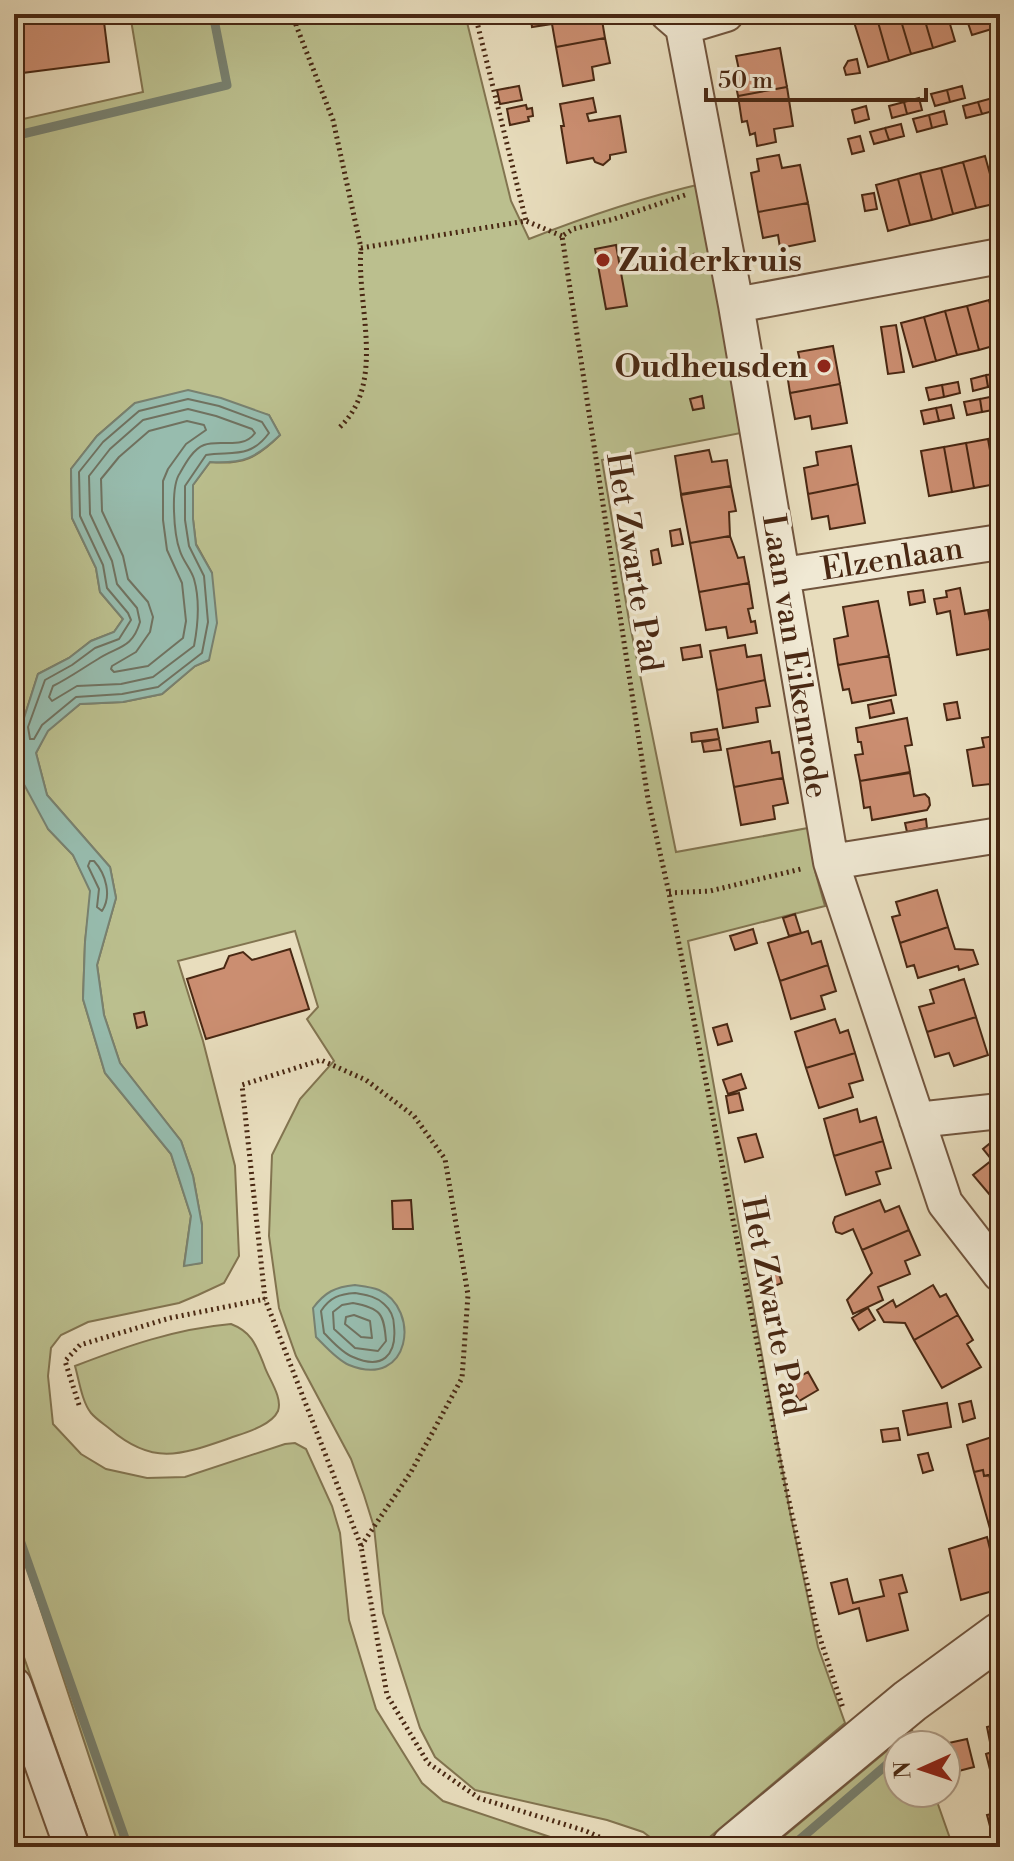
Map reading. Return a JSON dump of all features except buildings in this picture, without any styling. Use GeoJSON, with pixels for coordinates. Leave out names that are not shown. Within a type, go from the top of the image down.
{"type":"FeatureCollection","features":[{"type":"Feature","properties":{"kind":"street"},"geometry":{"type":"LineString","coordinates":[[676,20],[726,14]]}},
{"type":"Feature","properties":{"kind":"street","name":"Laan van Eikenrode"},"geometry":{"type":"LineString","coordinates":[[676,20],[726,250],[831,862],[945,1203],[1000,1274]]}},
{"type":"Feature","properties":{"kind":"street"},"geometry":{"type":"LineString","coordinates":[[736,305],[1000,256]]}},
{"type":"Feature","properties":{"kind":"street","name":"Elzenlaan"},"geometry":{"type":"LineString","coordinates":[[783,575],[1000,542]]}},
{"type":"Feature","properties":{"kind":"street"},"geometry":{"type":"LineString","coordinates":[[831,862],[1000,835]]}},
{"type":"Feature","properties":{"kind":"street"},"geometry":{"type":"LineString","coordinates":[[917,1120],[1000,1111]]}},
{"type":"Feature","properties":{"kind":"street"},"geometry":{"type":"LineString","coordinates":[[734,1847],[910,1701],[1000,1635]]}},
{"type":"Feature","properties":{"kind":"street"},"geometry":{"type":"LineString","coordinates":[[14,1685],[72,1847]]}},
{"type":"Feature","properties":{"kind":"path"},"geometry":{"type":"LineString","coordinates":[[303,14],[296,25],[333,120],[361,248],[359,268],[366,349],[361,394],[351,416],[340,427]]}},
{"type":"Feature","properties":{"kind":"path"},"geometry":{"type":"LineString","coordinates":[[475,14],[526,221]]}},
{"type":"Feature","properties":{"kind":"path"},"geometry":{"type":"LineString","coordinates":[[361,248],[526,221],[562,236],[573,229],[614,219],[713,185]]}},
{"type":"Feature","properties":{"kind":"path","name":"Het Zwarte Pad"},"geometry":{"type":"LineString","coordinates":[[562,236],[641,758],[780,1460],[817,1629],[845,1713]]}},
{"type":"Feature","properties":{"kind":"path"},"geometry":{"type":"LineString","coordinates":[[622,267],[726,250]]}},
{"type":"Feature","properties":{"kind":"path"},"geometry":{"type":"LineString","coordinates":[[669,893],[710,891],[831,862]]}},
{"type":"Feature","properties":{"kind":"path"},"geometry":{"type":"LineString","coordinates":[[361,1546],[411,1472],[462,1378],[468,1295],[445,1159],[414,1116],[366,1080],[321,1060],[242,1085],[265,1299],[361,1546],[387,1695],[428,1763],[479,1798],[586,1831],[621,1847]]}},
{"type":"Feature","properties":{"kind":"path"},"geometry":{"type":"LineString","coordinates":[[79,1405],[65,1361],[80,1345],[170,1318],[265,1299]]}},
{"type":"Feature","properties":{"kind":"green space"},"geometry":{"type":"Polygon","coordinates":[[[130,14],[465,14],[511,201],[529,239],[660,194],[705,183],[746,432],[602,460],[629,620],[676,852],[808,828],[825,906],[688,941],[790,1512],[818,1647],[845,1723],[698,1847],[663,1847],[643,1832],[607,1820],[475,1790],[435,1757],[420,1728],[383,1613],[374,1527],[364,1495],[351,1459],[296,1356],[279,1308],[269,1236],[272,1155],[300,1099],[334,1061],[307,1019],[318,1007],[295,931],[178,961],[203,1041],[235,1166],[239,1256],[224,1283],[198,1295],[179,1303],[88,1322],[61,1335],[51,1348],[48,1376],[53,1424],[81,1454],[106,1469],[147,1478],[185,1477],[285,1444],[295,1443],[306,1449],[332,1506],[340,1533],[349,1620],[376,1709],[422,1783],[443,1801],[580,1847],[119,1847],[14,1529],[14,121],[143,92],[130,14]],[[135,403],[97,436],[71,469],[72,518],[96,568],[100,592],[123,619],[114,632],[91,641],[69,658],[38,674],[20,723],[48,829],[73,855],[91,891],[83,999],[105,1073],[171,1154],[191,1216],[184,1265],[201,1263],[202,1225],[193,1176],[181,1141],[120,1063],[104,1015],[97,965],[116,898],[110,867],[47,795],[36,753],[47,731],[80,704],[123,702],[162,694],[195,666],[209,660],[212,573],[196,544],[193,485],[210,462],[249,458],[280,435],[269,415],[253,411],[135,403]]]}},
{"type":"Feature","properties":{"kind":"green space"},"geometry":{"type":"Polygon","coordinates":[[[231,1324],[252,1340],[277,1394],[278,1411],[263,1425],[197,1449],[154,1453],[125,1441],[88,1408],[75,1366],[152,1339],[231,1324]]]}},
{"type":"Feature","properties":{"kind":"green space"},"geometry":{"type":"Polygon","coordinates":[[[14,1629],[91,1847],[81,1847],[14,1658],[14,1629]]]}},
{"type":"Feature","properties":{"kind":"green space"},"geometry":{"type":"Polygon","coordinates":[[[882,1755],[882,1809],[940,1809],[953,1847],[771,1847],[882,1755]]]}},
{"type":"Feature","properties":{"kind":"water"},"geometry":{"type":"Polygon","coordinates":[[[188,390],[269,415],[280,435],[248,458],[210,462],[193,485],[196,545],[212,573],[217,623],[209,660],[195,666],[162,694],[123,702],[80,704],[48,731],[36,753],[47,795],[110,867],[116,898],[97,965],[104,1015],[120,1063],[181,1141],[193,1176],[202,1225],[202,1263],[184,1266],[191,1216],[171,1154],[105,1073],[83,999],[90,891],[73,855],[48,829],[20,777],[20,722],[38,674],[69,658],[91,641],[114,632],[123,619],[100,592],[96,568],[72,518],[71,469],[97,436],[135,403],[188,390]]]}},
{"type":"Feature","properties":{"kind":"water"},"geometry":{"type":"Polygon","coordinates":[[[355,1285],[379,1290],[392,1300],[401,1313],[403,1344],[397,1357],[386,1366],[370,1370],[349,1365],[316,1337],[313,1308],[331,1291],[355,1285]]]}},
{"type":"Feature","properties":{"kind":"waterway"},"geometry":{"type":"LineString","coordinates":[[14,136],[227,85],[213,14]]}},
{"type":"Feature","properties":{"kind":"waterway"},"geometry":{"type":"LineString","coordinates":[[14,1523],[128,1847]]}},
{"type":"Feature","properties":{"kind":"waterway"},"geometry":{"type":"LineString","coordinates":[[791,1847],[882,1769]]}},
{"type":"Feature","properties":{"kind":"place","name":"Zuiderkruis"},"geometry":{"type":"Point","coordinates":[603,260]}},
{"type":"Feature","properties":{"kind":"place","name":"Oudheusden"},"geometry":{"type":"Point","coordinates":[824,366]}}]}
